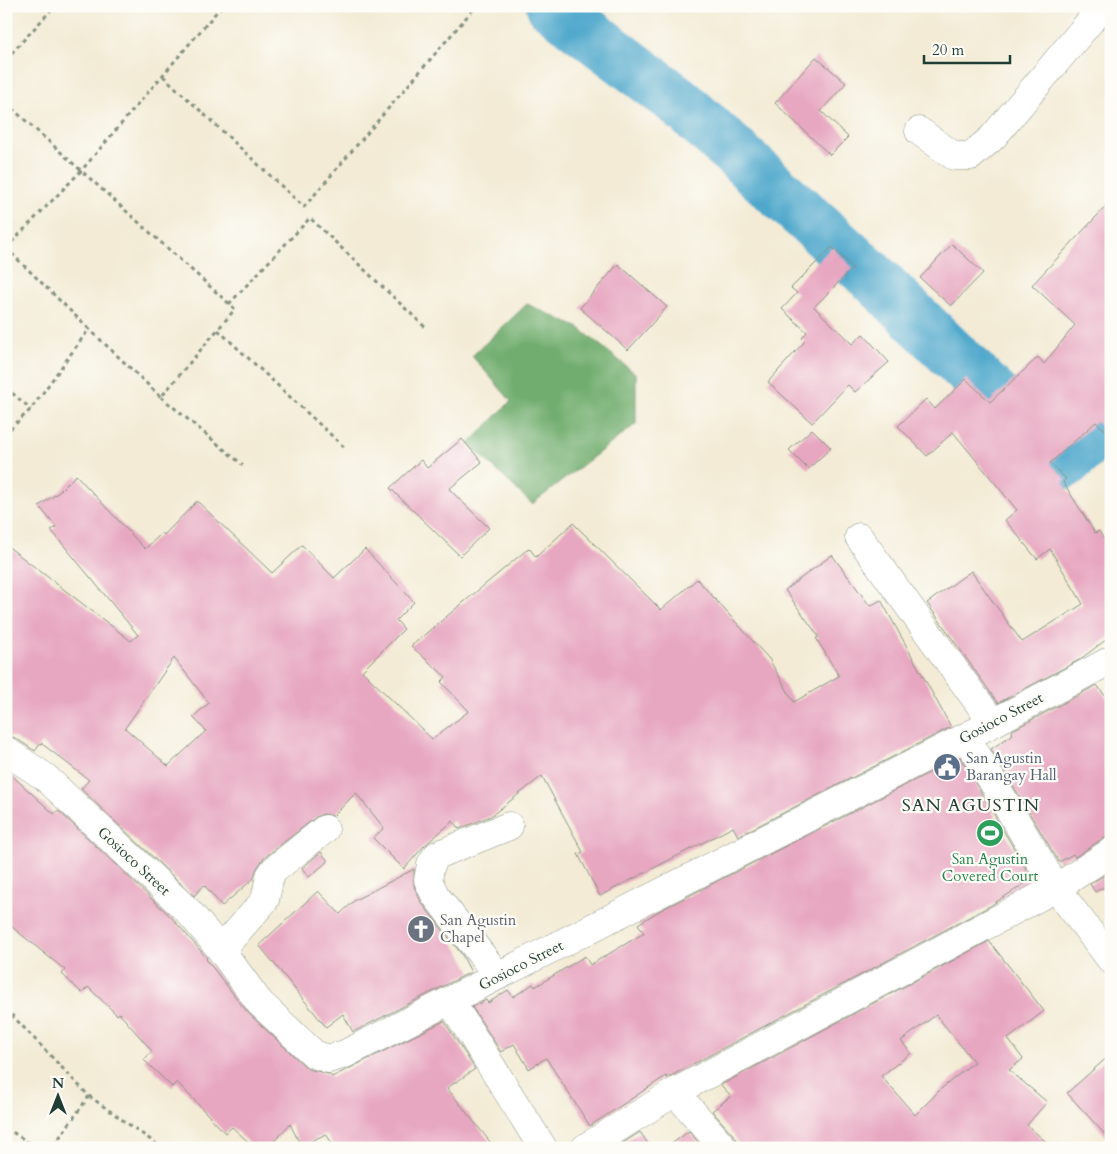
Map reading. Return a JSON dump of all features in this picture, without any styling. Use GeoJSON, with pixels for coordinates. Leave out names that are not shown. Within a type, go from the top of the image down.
{"type":"FeatureCollection","features":[{"type":"Feature","properties":{"kind":"street"},"geometry":{"type":"LineString","coordinates":[[918,131],[954,156],[971,156],[992,137],[1103,6]]}},
{"type":"Feature","properties":{"kind":"street"},"geometry":{"type":"LineString","coordinates":[[859,537],[993,723]]}},
{"type":"Feature","properties":{"kind":"street","name":"Gosioco Street"},"geometry":{"type":"LineString","coordinates":[[6,751],[45,777],[189,912],[221,950],[259,1002],[314,1054],[328,1059],[345,1054],[451,1002],[498,976],[993,723],[1111,660]]}},
{"type":"Feature","properties":{"kind":"street"},"geometry":{"type":"LineString","coordinates":[[966,736],[1056,888],[1111,960]]}},
{"type":"Feature","properties":{"kind":"street"},"geometry":{"type":"LineString","coordinates":[[498,976],[435,896],[428,880],[428,872],[437,855],[508,826]]}},
{"type":"Feature","properties":{"kind":"street"},"geometry":{"type":"LineString","coordinates":[[221,950],[265,900],[270,876],[274,870],[325,829]]}},
{"type":"Feature","properties":{"kind":"street"},"geometry":{"type":"LineString","coordinates":[[585,1148],[675,1092],[1056,888],[1111,852]]}},
{"type":"Feature","properties":{"kind":"street"},"geometry":{"type":"LineString","coordinates":[[451,1002],[543,1148]]}},
{"type":"Feature","properties":{"kind":"street"},"geometry":{"type":"LineString","coordinates":[[675,1092],[724,1148]]}},
{"type":"Feature","properties":{"kind":"path"},"geometry":{"type":"LineString","coordinates":[[6,59],[55,6]]}},
{"type":"Feature","properties":{"kind":"path"},"geometry":{"type":"LineString","coordinates":[[163,76],[304,206],[476,6]]}},
{"type":"Feature","properties":{"kind":"path"},"geometry":{"type":"LineString","coordinates":[[219,7],[163,76],[81,171],[6,248],[161,397],[243,465]]}},
{"type":"Feature","properties":{"kind":"path"},"geometry":{"type":"LineString","coordinates":[[6,103],[235,310],[161,397]]}},
{"type":"Feature","properties":{"kind":"path"},"geometry":{"type":"LineString","coordinates":[[229,304],[310,218],[426,328]]}},
{"type":"Feature","properties":{"kind":"path"},"geometry":{"type":"LineString","coordinates":[[6,433],[31,409],[89,329]]}},
{"type":"Feature","properties":{"kind":"path"},"geometry":{"type":"LineString","coordinates":[[218,330],[344,447]]}},
{"type":"Feature","properties":{"kind":"path"},"geometry":{"type":"LineString","coordinates":[[6,388],[31,409]]}},
{"type":"Feature","properties":{"kind":"path"},"geometry":{"type":"LineString","coordinates":[[6,1009],[89,1096],[162,1148]]}},
{"type":"Feature","properties":{"kind":"path"},"geometry":{"type":"LineString","coordinates":[[52,1148],[89,1096]]}},
{"type":"Feature","properties":{"kind":"path"},"geometry":{"type":"LineString","coordinates":[[6,1128],[38,1148]]}},
{"type":"Feature","properties":{"kind":"green space"},"geometry":{"type":"Polygon","coordinates":[[[527,304],[579,328],[636,374],[636,424],[532,504],[469,444],[511,401],[472,356],[527,304]]]}},
{"type":"Feature","properties":{"kind":"building"},"geometry":{"type":"Polygon","coordinates":[[[816,57],[846,83],[821,111],[848,137],[830,155],[775,103],[816,57]]]}},
{"type":"Feature","properties":{"kind":"building"},"geometry":{"type":"Polygon","coordinates":[[[1111,201],[1111,435],[1096,422],[1050,463],[1066,479],[1063,482],[1095,533],[1099,531],[1111,551],[1111,636],[1079,660],[998,703],[927,603],[971,571],[1022,642],[1083,604],[1050,549],[1037,559],[1005,520],[1017,510],[953,432],[927,456],[898,426],[926,399],[935,409],[966,379],[990,402],[1038,357],[1044,364],[1075,325],[1032,285],[1111,201]]]}},
{"type":"Feature","properties":{"kind":"building"},"geometry":{"type":"Polygon","coordinates":[[[952,244],[983,273],[951,306],[920,278],[952,244]]]}},
{"type":"Feature","properties":{"kind":"building"},"geometry":{"type":"Polygon","coordinates":[[[832,247],[853,268],[814,307],[852,344],[863,334],[889,362],[855,392],[848,385],[812,423],[768,382],[805,341],[802,338],[807,332],[782,309],[797,293],[791,288],[832,247]]]}},
{"type":"Feature","properties":{"kind":"building"},"geometry":{"type":"Polygon","coordinates":[[[618,264],[667,307],[628,350],[580,308],[618,264]]]}},
{"type":"Feature","properties":{"kind":"building"},"geometry":{"type":"Polygon","coordinates":[[[812,429],[831,448],[808,469],[789,450],[812,429]]]}},
{"type":"Feature","properties":{"kind":"building"},"geometry":{"type":"Polygon","coordinates":[[[462,439],[482,462],[449,489],[489,528],[460,556],[390,488],[421,460],[427,468],[462,439]]]}},
{"type":"Feature","properties":{"kind":"building"},"geometry":{"type":"Polygon","coordinates":[[[76,475],[145,549],[162,533],[164,535],[197,501],[272,573],[302,545],[334,578],[365,549],[414,602],[396,620],[404,629],[362,671],[432,739],[469,711],[441,682],[446,677],[411,646],[529,548],[536,557],[573,523],[661,610],[697,579],[769,659],[794,702],[839,676],[816,638],[819,637],[785,590],[832,555],[870,606],[881,600],[951,727],[738,836],[733,827],[600,896],[578,854],[583,852],[542,776],[491,816],[459,829],[453,821],[424,846],[404,869],[373,838],[384,828],[356,793],[333,816],[323,814],[316,817],[264,858],[257,868],[253,879],[222,906],[204,885],[194,896],[81,789],[89,780],[41,743],[35,751],[15,738],[6,735],[6,545],[131,641],[138,635],[51,530],[56,527],[39,506],[59,492],[76,475]],[[174,658],[125,728],[168,766],[206,731],[193,717],[209,703],[174,658]]]}},
{"type":"Feature","properties":{"kind":"building"},"geometry":{"type":"Polygon","coordinates":[[[1097,685],[1111,704],[1111,836],[1102,839],[1075,857],[1073,854],[1059,862],[991,749],[1013,734],[1011,731],[1097,685]]]}},
{"type":"Feature","properties":{"kind":"building"},"geometry":{"type":"Polygon","coordinates":[[[960,757],[1032,879],[990,906],[667,1078],[666,1076],[590,1126],[546,1058],[529,1069],[514,1044],[501,1052],[472,1007],[486,1000],[488,1003],[508,990],[513,997],[533,984],[535,987],[585,956],[590,965],[644,933],[638,924],[659,911],[960,757]]]}},
{"type":"Feature","properties":{"kind":"building"},"geometry":{"type":"Polygon","coordinates":[[[6,770],[54,814],[57,811],[60,812],[172,918],[207,958],[248,1013],[308,1069],[329,1074],[332,1077],[444,1021],[475,1069],[447,1088],[495,1148],[335,1148],[326,1134],[301,1146],[290,1124],[268,1148],[255,1148],[232,1127],[225,1133],[177,1082],[172,1087],[144,1060],[152,1051],[119,1013],[117,1015],[88,987],[82,993],[62,974],[65,970],[6,922],[6,770]]]}},
{"type":"Feature","properties":{"kind":"building"},"geometry":{"type":"Polygon","coordinates":[[[321,852],[328,861],[309,877],[302,868],[321,852]]]}},
{"type":"Feature","properties":{"kind":"building"},"geometry":{"type":"Polygon","coordinates":[[[414,869],[414,886],[421,902],[462,955],[471,972],[353,1032],[343,1014],[326,1027],[259,945],[318,891],[340,914],[355,900],[414,869]]]}},
{"type":"Feature","properties":{"kind":"building"},"geometry":{"type":"Polygon","coordinates":[[[1111,871],[1111,883],[1095,892],[1090,884],[1111,871]]]}},
{"type":"Feature","properties":{"kind":"building"},"geometry":{"type":"Polygon","coordinates":[[[989,941],[1044,1011],[1008,1039],[1023,1059],[1009,1070],[1047,1102],[1027,1125],[1053,1148],[739,1148],[736,1138],[712,1111],[731,1096],[721,1085],[989,941]],[[936,1015],[901,1041],[911,1053],[881,1076],[915,1115],[942,1088],[974,1062],[936,1015]]]}},
{"type":"Feature","properties":{"kind":"building"},"geometry":{"type":"Polygon","coordinates":[[[1111,1054],[1111,1141],[1067,1093],[1111,1054]]]}},
{"type":"Feature","properties":{"kind":"building"},"geometry":{"type":"Polygon","coordinates":[[[689,1131],[703,1148],[666,1148],[689,1131]]]}},
{"type":"Feature","properties":{"kind":"building"},"geometry":{"type":"Polygon","coordinates":[[[640,1132],[651,1148],[615,1148],[640,1132]]]}},
{"type":"Feature","properties":{"kind":"waterway"},"geometry":{"type":"LineString","coordinates":[[552,6],[678,101],[877,281],[1064,463],[1111,421]]}},
{"type":"Feature","properties":{"kind":"place","name":"San Agustin Barangay Hall"},"geometry":{"type":"Point","coordinates":[947,767]}},
{"type":"Feature","properties":{"kind":"place","name":"San Agustin Covered Court"},"geometry":{"type":"Point","coordinates":[990,833]}},
{"type":"Feature","properties":{"kind":"place","name":"San Agustin Chapel"},"geometry":{"type":"Point","coordinates":[421,929]}},
{"type":"Feature","properties":{"kind":"district","name":"SAN AGUSTIN"},"geometry":{"type":"Point","coordinates":[971,805]}}]}
